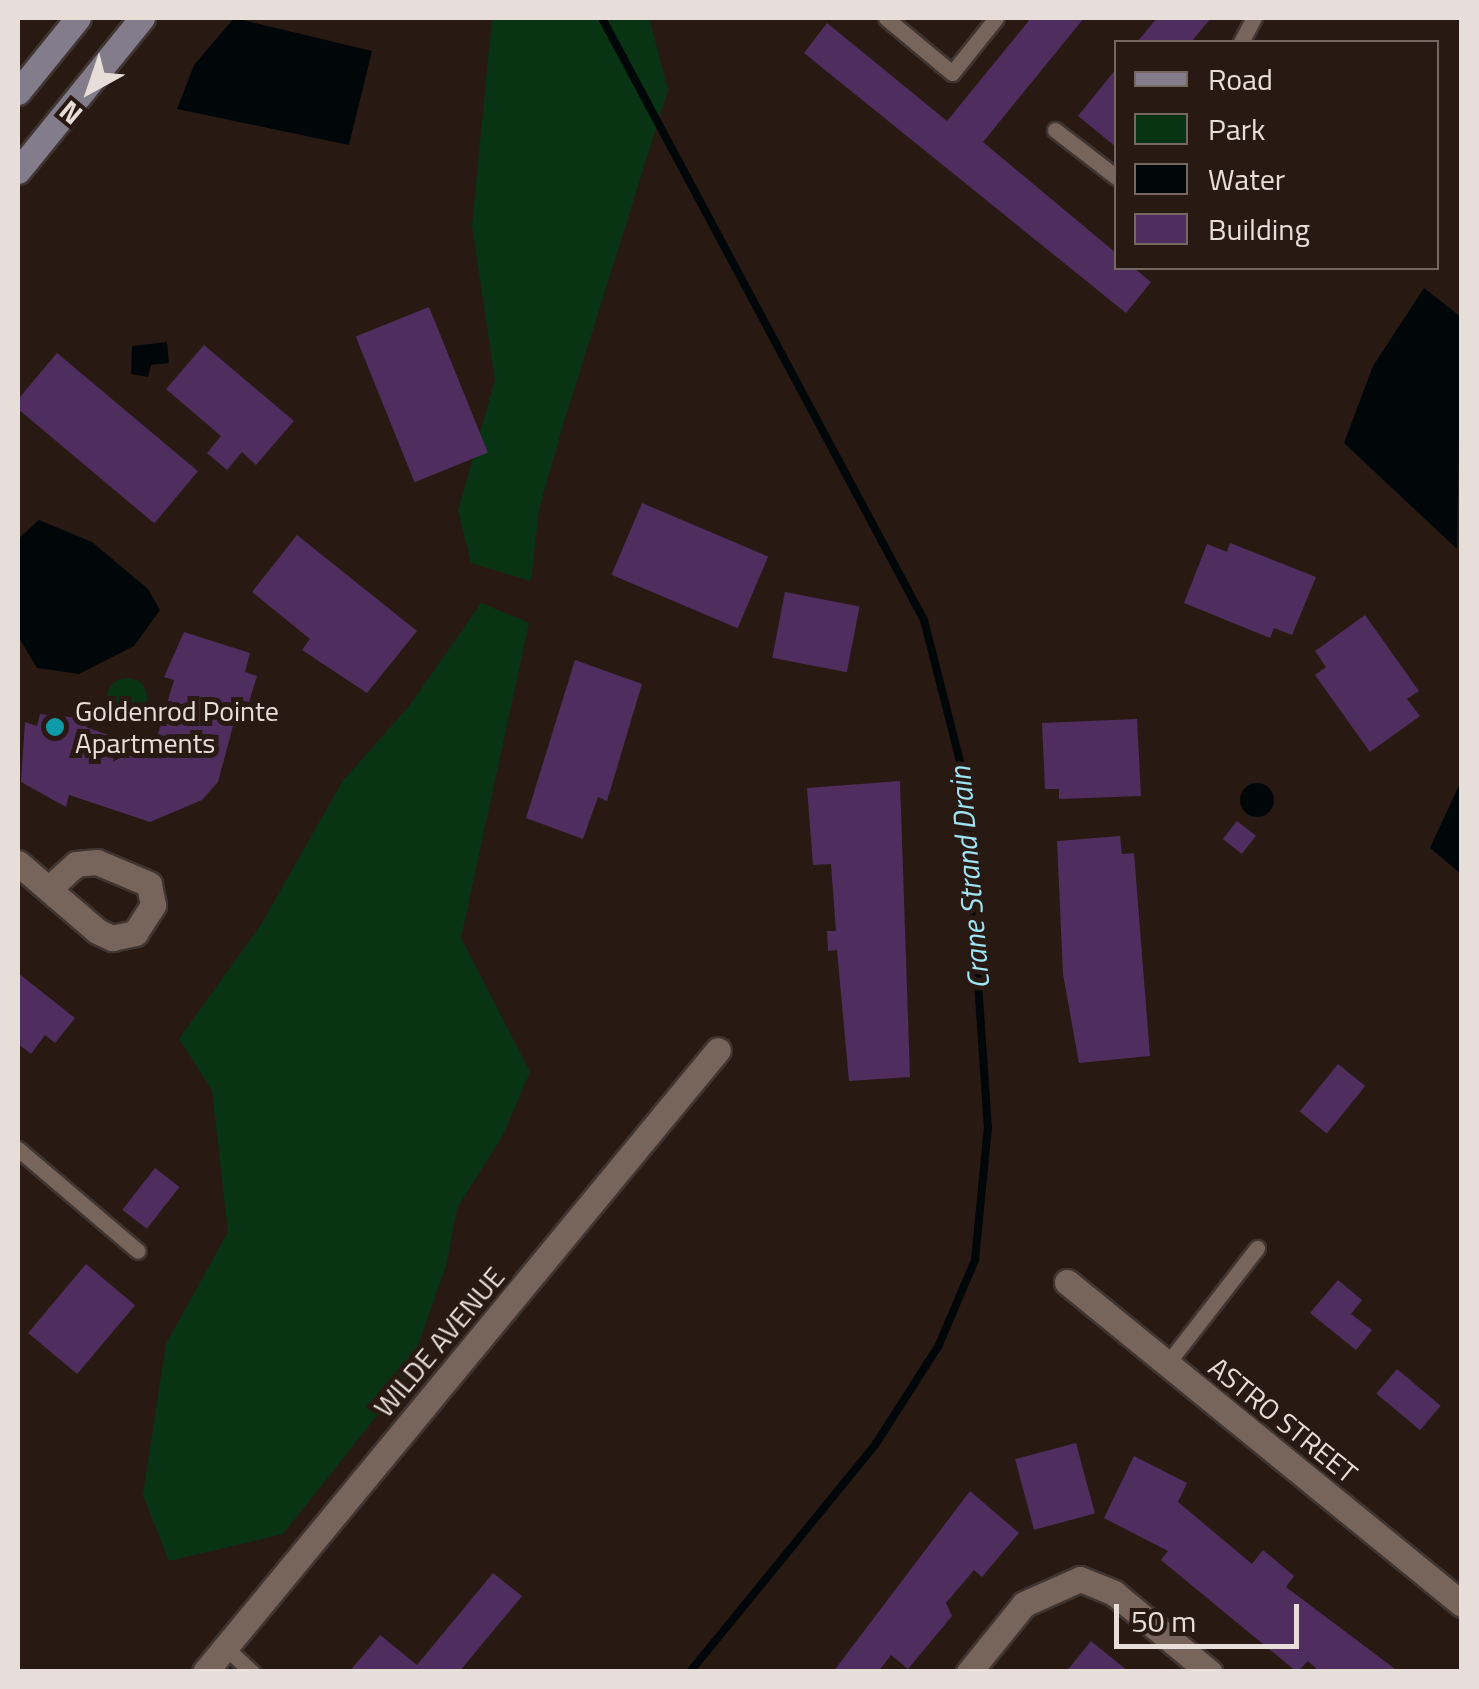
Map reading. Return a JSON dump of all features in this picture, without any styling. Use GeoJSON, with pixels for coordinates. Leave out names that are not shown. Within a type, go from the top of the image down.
{"type":"FeatureCollection","features":[{"type":"Feature","properties":{"kind":"main road"},"geometry":{"type":"LineString","coordinates":[[18,92],[78,18]]}},
{"type":"Feature","properties":{"kind":"main road"},"geometry":{"type":"LineString","coordinates":[[36,148],[126,18]]}},
{"type":"Feature","properties":{"kind":"main road"},"geometry":{"type":"LineString","coordinates":[[18,171],[142,18]]}},
{"type":"Feature","properties":{"kind":"street"},"geometry":{"type":"LineString","coordinates":[[18,863],[49,888]]}},
{"type":"Feature","properties":{"kind":"street","name":"WILDE AVENUE"},"geometry":{"type":"LineString","coordinates":[[205,1672],[718,1050]]}},
{"type":"Feature","properties":{"kind":"street","name":"ASTRO STREET"},"geometry":{"type":"LineString","coordinates":[[1067,1282],[1462,1604]]}},
{"type":"Feature","properties":{"kind":"street"},"geometry":{"type":"LineString","coordinates":[[969,1672],[1024,1604],[1051,1587],[1080,1579],[1114,1592],[1210,1672]]}},
{"type":"Feature","properties":{"kind":"lane"},"geometry":{"type":"LineString","coordinates":[[886,18],[952,73],[996,18]]}},
{"type":"Feature","properties":{"kind":"lane"},"geometry":{"type":"LineString","coordinates":[[1241,40],[1254,18]]}},
{"type":"Feature","properties":{"kind":"lane"},"geometry":{"type":"LineString","coordinates":[[1055,130],[1114,176]]}},
{"type":"Feature","properties":{"kind":"lane"},"geometry":{"type":"LineString","coordinates":[[18,1149],[138,1251]]}},
{"type":"Feature","properties":{"kind":"lane"},"geometry":{"type":"LineString","coordinates":[[1167,1364],[1258,1248]]}},
{"type":"Feature","properties":{"kind":"lane"},"geometry":{"type":"LineString","coordinates":[[225,1647],[252,1672]]}},
{"type":"Feature","properties":{"kind":"green space"},"geometry":{"type":"Polygon","coordinates":[[[492,18],[649,18],[668,90],[539,509],[531,581],[471,563],[458,511],[495,380],[472,226],[492,18]]]}},
{"type":"Feature","properties":{"kind":"green space"},"geometry":{"type":"Polygon","coordinates":[[[481,603],[529,623],[461,938],[530,1072],[503,1135],[457,1208],[446,1266],[406,1379],[283,1534],[169,1561],[143,1495],[166,1344],[228,1232],[212,1090],[179,1039],[262,923],[342,782],[410,705],[481,603]]]}},
{"type":"Feature","properties":{"kind":"green space"},"geometry":{"type":"Polygon","coordinates":[[[127,678],[141,684],[147,698],[141,712],[127,718],[113,712],[107,698],[113,684],[127,678]]]}},
{"type":"Feature","properties":{"kind":"water"},"geometry":{"type":"Polygon","coordinates":[[[234,18],[372,51],[349,145],[177,109],[194,65],[234,18]]]}},
{"type":"Feature","properties":{"kind":"water"},"geometry":{"type":"Polygon","coordinates":[[[1424,288],[1461,317],[1457,549],[1344,443],[1373,366],[1424,288]]]}},
{"type":"Feature","properties":{"kind":"water"},"geometry":{"type":"Polygon","coordinates":[[[167,342],[169,363],[151,365],[148,377],[131,374],[132,346],[167,342]]]}},
{"type":"Feature","properties":{"kind":"water"},"geometry":{"type":"Polygon","coordinates":[[[39,520],[92,542],[148,589],[160,610],[134,646],[79,674],[37,668],[18,636],[18,539],[39,520]]]}},
{"type":"Feature","properties":{"kind":"water"},"geometry":{"type":"Polygon","coordinates":[[[1461,781],[1461,874],[1430,848],[1461,781]]]}},
{"type":"Feature","properties":{"kind":"water"},"geometry":{"type":"Polygon","coordinates":[[[1257,783],[1269,788],[1274,800],[1269,812],[1257,817],[1245,812],[1240,800],[1245,788],[1257,783]]]}},
{"type":"Feature","properties":{"kind":"building"},"geometry":{"type":"Polygon","coordinates":[[[1031,18],[1084,18],[983,142],[1114,251],[1114,270],[1136,270],[1151,282],[1126,313],[804,53],[827,23],[947,121],[1031,18]]]}},
{"type":"Feature","properties":{"kind":"building"},"geometry":{"type":"Polygon","coordinates":[[[1157,18],[1211,18],[1193,40],[1139,40],[1157,18]]]}},
{"type":"Feature","properties":{"kind":"building"},"geometry":{"type":"Polygon","coordinates":[[[1114,71],[1114,145],[1078,116],[1114,71]]]}},
{"type":"Feature","properties":{"kind":"building"},"geometry":{"type":"Polygon","coordinates":[[[429,307],[488,453],[415,482],[356,337],[429,307]]]}},
{"type":"Feature","properties":{"kind":"building"},"geometry":{"type":"Polygon","coordinates":[[[204,345],[294,421],[256,465],[242,452],[227,470],[207,453],[221,436],[166,389],[204,345]]]}},
{"type":"Feature","properties":{"kind":"building"},"geometry":{"type":"Polygon","coordinates":[[[57,353],[198,471],[154,523],[18,409],[18,399],[57,353]]]}},
{"type":"Feature","properties":{"kind":"building"},"geometry":{"type":"Polygon","coordinates":[[[642,503],[768,557],[738,628],[612,575],[642,503]]]}},
{"type":"Feature","properties":{"kind":"building"},"geometry":{"type":"Polygon","coordinates":[[[297,535],[417,631],[367,693],[302,650],[310,639],[252,592],[297,535]]]}},
{"type":"Feature","properties":{"kind":"building"},"geometry":{"type":"Polygon","coordinates":[[[1230,543],[1316,577],[1292,635],[1274,628],[1270,638],[1184,603],[1207,544],[1227,552],[1230,543]]]}},
{"type":"Feature","properties":{"kind":"building"},"geometry":{"type":"Polygon","coordinates":[[[785,592],[860,607],[847,672],[772,658],[785,592]]]}},
{"type":"Feature","properties":{"kind":"building"},"geometry":{"type":"Polygon","coordinates":[[[1365,615],[1419,691],[1407,699],[1420,716],[1370,752],[1315,675],[1326,667],[1315,651],[1365,615]]]}},
{"type":"Feature","properties":{"kind":"building","name":"Goldenrod Pointe Apartments"},"geometry":{"type":"Polygon","coordinates":[[[184,632],[250,653],[245,672],[257,676],[249,702],[240,700],[218,782],[202,800],[150,822],[69,795],[66,807],[21,782],[25,722],[37,726],[40,714],[88,719],[86,727],[117,738],[113,762],[158,734],[174,680],[164,677],[184,632]]]}},
{"type":"Feature","properties":{"kind":"building"},"geometry":{"type":"Polygon","coordinates":[[[575,660],[642,684],[607,801],[598,797],[583,839],[526,818],[575,660]]]}},
{"type":"Feature","properties":{"kind":"building"},"geometry":{"type":"Polygon","coordinates":[[[1137,719],[1141,796],[1059,799],[1059,789],[1045,789],[1042,723],[1137,719]]]}},
{"type":"Feature","properties":{"kind":"building"},"geometry":{"type":"Polygon","coordinates":[[[900,781],[910,1077],[849,1081],[837,950],[828,951],[827,931],[836,931],[831,864],[813,865],[807,788],[900,781]]]}},
{"type":"Feature","properties":{"kind":"building"},"geometry":{"type":"Polygon","coordinates":[[[1237,821],[1256,836],[1242,854],[1223,839],[1237,821]]]}},
{"type":"Feature","properties":{"kind":"building"},"geometry":{"type":"Polygon","coordinates":[[[1120,836],[1122,854],[1134,853],[1150,1056],[1079,1063],[1063,974],[1057,841],[1120,836]]]}},
{"type":"Feature","properties":{"kind":"building"},"geometry":{"type":"Polygon","coordinates":[[[18,973],[75,1018],[55,1043],[45,1035],[31,1054],[18,1044],[18,973]]]}},
{"type":"Feature","properties":{"kind":"building"},"geometry":{"type":"Polygon","coordinates":[[[1338,1064],[1365,1086],[1327,1133],[1300,1111],[1338,1064]]]}},
{"type":"Feature","properties":{"kind":"building"},"geometry":{"type":"Polygon","coordinates":[[[155,1168],[179,1187],[147,1229],[122,1210],[155,1168]]]}},
{"type":"Feature","properties":{"kind":"building"},"geometry":{"type":"Polygon","coordinates":[[[86,1264],[135,1305],[77,1374],[28,1333],[86,1264]]]}},
{"type":"Feature","properties":{"kind":"building"},"geometry":{"type":"Polygon","coordinates":[[[1338,1280],[1362,1300],[1351,1314],[1372,1330],[1356,1350],[1310,1313],[1338,1280]]]}},
{"type":"Feature","properties":{"kind":"building"},"geometry":{"type":"Polygon","coordinates":[[[1397,1369],[1441,1406],[1420,1430],[1376,1394],[1397,1369]]]}},
{"type":"Feature","properties":{"kind":"building"},"geometry":{"type":"Polygon","coordinates":[[[1076,1443],[1095,1514],[1034,1530],[1015,1459],[1076,1443]]]}},
{"type":"Feature","properties":{"kind":"building"},"geometry":{"type":"Polygon","coordinates":[[[1134,1456],[1187,1483],[1178,1502],[1252,1564],[1263,1550],[1294,1576],[1286,1587],[1399,1672],[1320,1672],[1308,1661],[1297,1672],[1161,1560],[1168,1551],[1104,1518],[1134,1456]]]}},
{"type":"Feature","properties":{"kind":"building"},"geometry":{"type":"Polygon","coordinates":[[[970,1491],[1019,1533],[982,1577],[974,1570],[946,1603],[952,1616],[908,1669],[891,1655],[878,1672],[833,1672],[970,1491]]]}},
{"type":"Feature","properties":{"kind":"building"},"geometry":{"type":"Polygon","coordinates":[[[493,1573],[522,1596],[459,1672],[349,1672],[380,1635],[417,1665],[493,1573]]]}},
{"type":"Feature","properties":{"kind":"building"},"geometry":{"type":"Polygon","coordinates":[[[1091,1641],[1129,1672],[1066,1672],[1091,1641]]]}},
{"type":"Feature","properties":{"kind":"waterway","name":"Crane Strand Drain"},"geometry":{"type":"LineString","coordinates":[[602,18],[924,620],[964,777],[988,1127],[975,1260],[939,1345],[875,1445],[690,1672]]}},
{"type":"Feature","properties":{"kind":"place","name":"Goldenrod Pointe Apartments"},"geometry":{"type":"Point","coordinates":[55,727]}}]}
